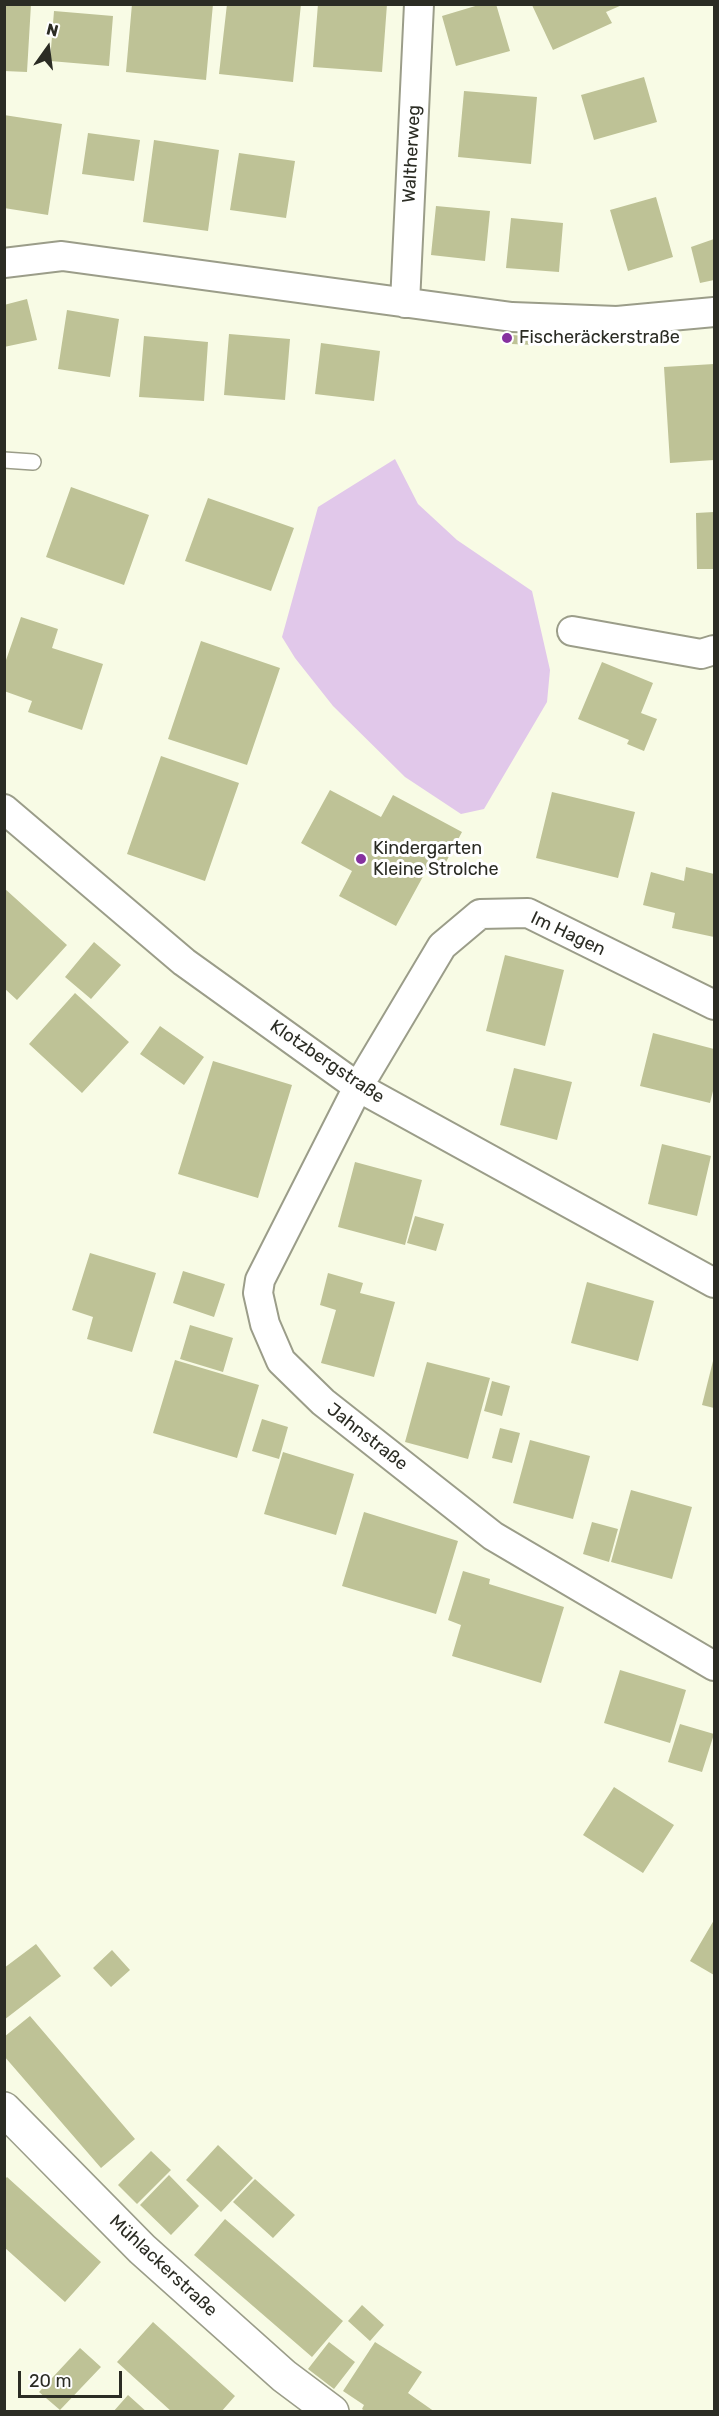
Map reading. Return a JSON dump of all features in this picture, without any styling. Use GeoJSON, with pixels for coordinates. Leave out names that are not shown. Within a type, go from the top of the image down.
{"type":"FeatureCollection","features":[{"type":"Feature","properties":{"kind":"street","name":"Waltherweg"},"geometry":{"type":"LineString","coordinates":[[405,303],[419,4]]}},
{"type":"Feature","properties":{"kind":"street"},"geometry":{"type":"LineString","coordinates":[[4,263],[62,256],[513,317],[606,321],[714,312]]}},
{"type":"Feature","properties":{"kind":"street"},"geometry":{"type":"LineString","coordinates":[[572,631],[710,657]]}},
{"type":"Feature","properties":{"kind":"street","name":"Klotzbergstraße"},"geometry":{"type":"LineString","coordinates":[[4,809],[184,963],[358,1087],[714,1283]]}},
{"type":"Feature","properties":{"kind":"street","name":"Im Hagen"},"geometry":{"type":"LineString","coordinates":[[358,1087],[442,946],[480,914],[528,913],[714,1005]]}},
{"type":"Feature","properties":{"kind":"street","name":"Jahnstraße"},"geometry":{"type":"LineString","coordinates":[[358,1087],[260,1280],[258,1293],[265,1324],[281,1361],[322,1402],[493,1536],[714,1666]]}},
{"type":"Feature","properties":{"kind":"street","name":"Mühlackerstraße"},"geometry":{"type":"LineString","coordinates":[[4,2109],[142,2249],[284,2376],[332,2412]]}},
{"type":"Feature","properties":{"kind":"lane"},"geometry":{"type":"LineString","coordinates":[[4,460],[33,462]]}},
{"type":"Feature","properties":{"kind":"shaded area"},"geometry":{"type":"Polygon","coordinates":[[[395,459],[418,504],[457,540],[532,591],[550,670],[547,702],[484,809],[461,814],[405,777],[333,706],[295,658],[282,637],[318,507],[395,459]]]}},
{"type":"Feature","properties":{"kind":"building"},"geometry":{"type":"Polygon","coordinates":[[[4,4],[31,4],[27,72],[4,71],[4,4]]]}},
{"type":"Feature","properties":{"kind":"building"},"geometry":{"type":"Polygon","coordinates":[[[132,4],[213,4],[206,80],[126,72],[132,4]]]}},
{"type":"Feature","properties":{"kind":"building"},"geometry":{"type":"Polygon","coordinates":[[[227,4],[301,4],[293,82],[219,74],[227,4]]]}},
{"type":"Feature","properties":{"kind":"building"},"geometry":{"type":"Polygon","coordinates":[[[318,4],[387,4],[382,72],[313,67],[318,4]]]}},
{"type":"Feature","properties":{"kind":"building"},"geometry":{"type":"Polygon","coordinates":[[[482,4],[496,4],[510,51],[456,66],[442,16],[482,4]]]}},
{"type":"Feature","properties":{"kind":"building"},"geometry":{"type":"Polygon","coordinates":[[[532,5],[622,5],[606,12],[612,23],[553,50],[532,5]]]}},
{"type":"Feature","properties":{"kind":"building"},"geometry":{"type":"Polygon","coordinates":[[[54,11],[113,16],[109,66],[50,61],[54,11]]]}},
{"type":"Feature","properties":{"kind":"building"},"geometry":{"type":"Polygon","coordinates":[[[644,77],[657,122],[594,140],[581,95],[644,77]]]}},
{"type":"Feature","properties":{"kind":"building"},"geometry":{"type":"Polygon","coordinates":[[[464,91],[537,97],[531,164],[458,157],[464,91]]]}},
{"type":"Feature","properties":{"kind":"building"},"geometry":{"type":"Polygon","coordinates":[[[4,115],[62,124],[48,215],[4,208],[4,115]]]}},
{"type":"Feature","properties":{"kind":"building"},"geometry":{"type":"Polygon","coordinates":[[[88,133],[140,140],[134,181],[82,174],[88,133]]]}},
{"type":"Feature","properties":{"kind":"building"},"geometry":{"type":"Polygon","coordinates":[[[154,140],[219,150],[208,231],[143,222],[154,140]]]}},
{"type":"Feature","properties":{"kind":"building"},"geometry":{"type":"Polygon","coordinates":[[[239,153],[295,161],[286,218],[230,210],[239,153]]]}},
{"type":"Feature","properties":{"kind":"building"},"geometry":{"type":"Polygon","coordinates":[[[656,197],[673,257],[628,271],[610,210],[656,197]]]}},
{"type":"Feature","properties":{"kind":"building"},"geometry":{"type":"Polygon","coordinates":[[[436,206],[490,211],[485,261],[431,255],[436,206]]]}},
{"type":"Feature","properties":{"kind":"building"},"geometry":{"type":"Polygon","coordinates":[[[511,218],[563,223],[559,272],[506,268],[511,218]]]}},
{"type":"Feature","properties":{"kind":"building"},"geometry":{"type":"Polygon","coordinates":[[[714,239],[714,280],[700,283],[691,247],[714,239]]]}},
{"type":"Feature","properties":{"kind":"building"},"geometry":{"type":"Polygon","coordinates":[[[27,299],[37,340],[4,347],[4,305],[27,299]]]}},
{"type":"Feature","properties":{"kind":"building"},"geometry":{"type":"Polygon","coordinates":[[[67,310],[119,319],[110,377],[58,369],[67,310]]]}},
{"type":"Feature","properties":{"kind":"building"},"geometry":{"type":"Polygon","coordinates":[[[229,334],[290,339],[285,400],[224,395],[229,334]]]}},
{"type":"Feature","properties":{"kind":"building"},"geometry":{"type":"Polygon","coordinates":[[[513,335],[534,337],[533,345],[512,344],[513,335]]]}},
{"type":"Feature","properties":{"kind":"building"},"geometry":{"type":"Polygon","coordinates":[[[144,336],[208,342],[204,401],[139,397],[144,336]]]}},
{"type":"Feature","properties":{"kind":"building"},"geometry":{"type":"Polygon","coordinates":[[[321,343],[380,351],[374,401],[315,394],[321,343]]]}},
{"type":"Feature","properties":{"kind":"building"},"geometry":{"type":"Polygon","coordinates":[[[714,364],[714,460],[670,463],[664,367],[714,364]]]}},
{"type":"Feature","properties":{"kind":"building"},"geometry":{"type":"Polygon","coordinates":[[[71,487],[149,515],[124,585],[46,557],[71,487]]]}},
{"type":"Feature","properties":{"kind":"building"},"geometry":{"type":"Polygon","coordinates":[[[208,498],[294,528],[271,591],[185,561],[208,498]]]}},
{"type":"Feature","properties":{"kind":"building"},"geometry":{"type":"Polygon","coordinates":[[[714,512],[714,569],[697,569],[696,513],[714,512]]]}},
{"type":"Feature","properties":{"kind":"building"},"geometry":{"type":"Polygon","coordinates":[[[21,617],[58,629],[52,648],[103,664],[82,730],[28,712],[32,701],[4,691],[4,666],[21,617]]]}},
{"type":"Feature","properties":{"kind":"building"},"geometry":{"type":"Polygon","coordinates":[[[201,641],[280,668],[247,765],[168,739],[201,641]]]}},
{"type":"Feature","properties":{"kind":"building"},"geometry":{"type":"Polygon","coordinates":[[[602,662],[653,683],[641,713],[657,719],[644,751],[627,744],[629,740],[578,719],[602,662]]]}},
{"type":"Feature","properties":{"kind":"building"},"geometry":{"type":"Polygon","coordinates":[[[161,756],[239,783],[205,881],[127,854],[161,756]]]}},
{"type":"Feature","properties":{"kind":"building","name":"Kindergarten Kleine Strolche"},"geometry":{"type":"Polygon","coordinates":[[[330,790],[381,817],[393,795],[462,832],[438,877],[426,871],[396,926],[339,896],[352,871],[301,843],[330,790]]]}},
{"type":"Feature","properties":{"kind":"building"},"geometry":{"type":"Polygon","coordinates":[[[552,792],[635,812],[618,878],[536,858],[552,792]]]}},
{"type":"Feature","properties":{"kind":"building"},"geometry":{"type":"Polygon","coordinates":[[[686,867],[714,874],[714,937],[672,928],[675,913],[643,905],[651,872],[684,881],[686,867]]]}},
{"type":"Feature","properties":{"kind":"building"},"geometry":{"type":"Polygon","coordinates":[[[4,888],[67,945],[17,1000],[4,988],[4,888]]]}},
{"type":"Feature","properties":{"kind":"building"},"geometry":{"type":"Polygon","coordinates":[[[94,942],[121,965],[91,999],[65,977],[94,942]]]}},
{"type":"Feature","properties":{"kind":"building"},"geometry":{"type":"Polygon","coordinates":[[[505,955],[564,970],[545,1046],[486,1031],[505,955]]]}},
{"type":"Feature","properties":{"kind":"building"},"geometry":{"type":"Polygon","coordinates":[[[75,993],[129,1042],[82,1093],[29,1044],[75,993]]]}},
{"type":"Feature","properties":{"kind":"building"},"geometry":{"type":"Polygon","coordinates":[[[160,1026],[204,1057],[184,1085],[140,1054],[160,1026]]]}},
{"type":"Feature","properties":{"kind":"building"},"geometry":{"type":"Polygon","coordinates":[[[653,1033],[714,1049],[714,1087],[710,1103],[640,1086],[653,1033]]]}},
{"type":"Feature","properties":{"kind":"building"},"geometry":{"type":"Polygon","coordinates":[[[213,1061],[292,1085],[258,1198],[178,1174],[213,1061]]]}},
{"type":"Feature","properties":{"kind":"building"},"geometry":{"type":"Polygon","coordinates":[[[514,1068],[572,1082],[557,1140],[500,1125],[514,1068]]]}},
{"type":"Feature","properties":{"kind":"building"},"geometry":{"type":"Polygon","coordinates":[[[662,1144],[711,1156],[697,1216],[648,1204],[662,1144]]]}},
{"type":"Feature","properties":{"kind":"building"},"geometry":{"type":"Polygon","coordinates":[[[355,1162],[422,1180],[405,1245],[338,1227],[355,1162]]]}},
{"type":"Feature","properties":{"kind":"building"},"geometry":{"type":"Polygon","coordinates":[[[415,1216],[444,1224],[436,1251],[407,1243],[415,1216]]]}},
{"type":"Feature","properties":{"kind":"building"},"geometry":{"type":"Polygon","coordinates":[[[90,1253],[156,1273],[132,1352],[87,1339],[93,1317],[72,1310],[90,1253]]]}},
{"type":"Feature","properties":{"kind":"building"},"geometry":{"type":"Polygon","coordinates":[[[183,1271],[225,1284],[214,1317],[173,1303],[183,1271]]]}},
{"type":"Feature","properties":{"kind":"building"},"geometry":{"type":"Polygon","coordinates":[[[328,1273],[363,1283],[360,1293],[395,1302],[374,1377],[321,1363],[336,1310],[320,1305],[328,1273]]]}},
{"type":"Feature","properties":{"kind":"building"},"geometry":{"type":"Polygon","coordinates":[[[587,1282],[654,1301],[638,1361],[571,1343],[587,1282]]]}},
{"type":"Feature","properties":{"kind":"building"},"geometry":{"type":"Polygon","coordinates":[[[190,1325],[233,1338],[223,1372],[180,1359],[190,1325]]]}},
{"type":"Feature","properties":{"kind":"building"},"geometry":{"type":"Polygon","coordinates":[[[714,1357],[714,1408],[702,1405],[714,1357]]]}},
{"type":"Feature","properties":{"kind":"building"},"geometry":{"type":"Polygon","coordinates":[[[175,1360],[259,1385],[237,1458],[153,1433],[175,1360]]]}},
{"type":"Feature","properties":{"kind":"building"},"geometry":{"type":"Polygon","coordinates":[[[427,1362],[490,1378],[468,1459],[405,1442],[427,1362]]]}},
{"type":"Feature","properties":{"kind":"building"},"geometry":{"type":"Polygon","coordinates":[[[492,1381],[510,1386],[502,1416],[484,1411],[492,1381]]]}},
{"type":"Feature","properties":{"kind":"building"},"geometry":{"type":"Polygon","coordinates":[[[262,1419],[288,1427],[279,1459],[252,1451],[262,1419]]]}},
{"type":"Feature","properties":{"kind":"building"},"geometry":{"type":"Polygon","coordinates":[[[500,1428],[520,1433],[512,1463],[492,1458],[500,1428]]]}},
{"type":"Feature","properties":{"kind":"building"},"geometry":{"type":"Polygon","coordinates":[[[530,1440],[590,1456],[573,1519],[513,1503],[530,1440]]]}},
{"type":"Feature","properties":{"kind":"building"},"geometry":{"type":"Polygon","coordinates":[[[283,1452],[354,1474],[336,1535],[264,1514],[283,1452]]]}},
{"type":"Feature","properties":{"kind":"building"},"geometry":{"type":"Polygon","coordinates":[[[631,1490],[692,1507],[672,1579],[611,1562],[631,1490]]]}},
{"type":"Feature","properties":{"kind":"building"},"geometry":{"type":"Polygon","coordinates":[[[364,1512],[458,1541],[436,1614],[342,1586],[364,1512]]]}},
{"type":"Feature","properties":{"kind":"building"},"geometry":{"type":"Polygon","coordinates":[[[592,1522],[618,1529],[609,1562],[583,1554],[592,1522]]]}},
{"type":"Feature","properties":{"kind":"building"},"geometry":{"type":"Polygon","coordinates":[[[463,1571],[490,1579],[489,1584],[564,1607],[541,1683],[452,1656],[461,1625],[448,1620],[463,1571]]]}},
{"type":"Feature","properties":{"kind":"building"},"geometry":{"type":"Polygon","coordinates":[[[620,1670],[686,1690],[670,1743],[604,1723],[620,1670]]]}},
{"type":"Feature","properties":{"kind":"building"},"geometry":{"type":"Polygon","coordinates":[[[680,1724],[714,1734],[702,1772],[668,1762],[680,1724]]]}},
{"type":"Feature","properties":{"kind":"building"},"geometry":{"type":"Polygon","coordinates":[[[614,1787],[674,1825],[643,1873],[583,1835],[614,1787]]]}},
{"type":"Feature","properties":{"kind":"building"},"geometry":{"type":"Polygon","coordinates":[[[714,1920],[714,1975],[690,1961],[714,1920]]]}},
{"type":"Feature","properties":{"kind":"building"},"geometry":{"type":"Polygon","coordinates":[[[36,1944],[61,1976],[4,2020],[4,1968],[36,1944]]]}},
{"type":"Feature","properties":{"kind":"building"},"geometry":{"type":"Polygon","coordinates":[[[112,1950],[130,1970],[111,1987],[93,1968],[112,1950]]]}},
{"type":"Feature","properties":{"kind":"building"},"geometry":{"type":"Polygon","coordinates":[[[30,2016],[135,2139],[101,2168],[4,2056],[4,2037],[30,2016]]]}},
{"type":"Feature","properties":{"kind":"building"},"geometry":{"type":"Polygon","coordinates":[[[218,2145],[253,2178],[221,2212],[186,2180],[218,2145]]]}},
{"type":"Feature","properties":{"kind":"building"},"geometry":{"type":"Polygon","coordinates":[[[151,2151],[171,2170],[137,2204],[118,2185],[151,2151]]]}},
{"type":"Feature","properties":{"kind":"building"},"geometry":{"type":"Polygon","coordinates":[[[169,2175],[199,2206],[171,2235],[140,2205],[169,2175]]]}},
{"type":"Feature","properties":{"kind":"building"},"geometry":{"type":"Polygon","coordinates":[[[7,2177],[101,2262],[65,2302],[4,2247],[4,2180],[7,2177]]]}},
{"type":"Feature","properties":{"kind":"building"},"geometry":{"type":"Polygon","coordinates":[[[255,2179],[295,2215],[273,2238],[233,2202],[255,2179]]]}},
{"type":"Feature","properties":{"kind":"building"},"geometry":{"type":"Polygon","coordinates":[[[225,2219],[343,2321],[312,2357],[194,2255],[225,2219]]]}},
{"type":"Feature","properties":{"kind":"building"},"geometry":{"type":"Polygon","coordinates":[[[362,2305],[384,2325],[370,2341],[348,2321],[362,2305]]]}},
{"type":"Feature","properties":{"kind":"building"},"geometry":{"type":"Polygon","coordinates":[[[153,2322],[235,2396],[221,2412],[172,2412],[117,2362],[153,2322]]]}},
{"type":"Feature","properties":{"kind":"building"},"geometry":{"type":"Polygon","coordinates":[[[329,2342],[355,2362],[334,2389],[308,2369],[329,2342]]]}},
{"type":"Feature","properties":{"kind":"building"},"geometry":{"type":"Polygon","coordinates":[[[375,2342],[422,2372],[408,2393],[435,2412],[366,2412],[362,2409],[364,2405],[343,2391],[375,2342]]]}},
{"type":"Feature","properties":{"kind":"building"},"geometry":{"type":"Polygon","coordinates":[[[80,2348],[101,2367],[60,2410],[39,2392],[80,2348]]]}},
{"type":"Feature","properties":{"kind":"building"},"geometry":{"type":"Polygon","coordinates":[[[128,2395],[147,2412],[113,2412],[128,2395]]]}},
{"type":"Feature","properties":{"kind":"place","name":"Fischeräckerstraße"},"geometry":{"type":"Point","coordinates":[507,338]}},
{"type":"Feature","properties":{"kind":"place","name":"Kindergarten Kleine Strolche"},"geometry":{"type":"Point","coordinates":[361,859]}}]}
